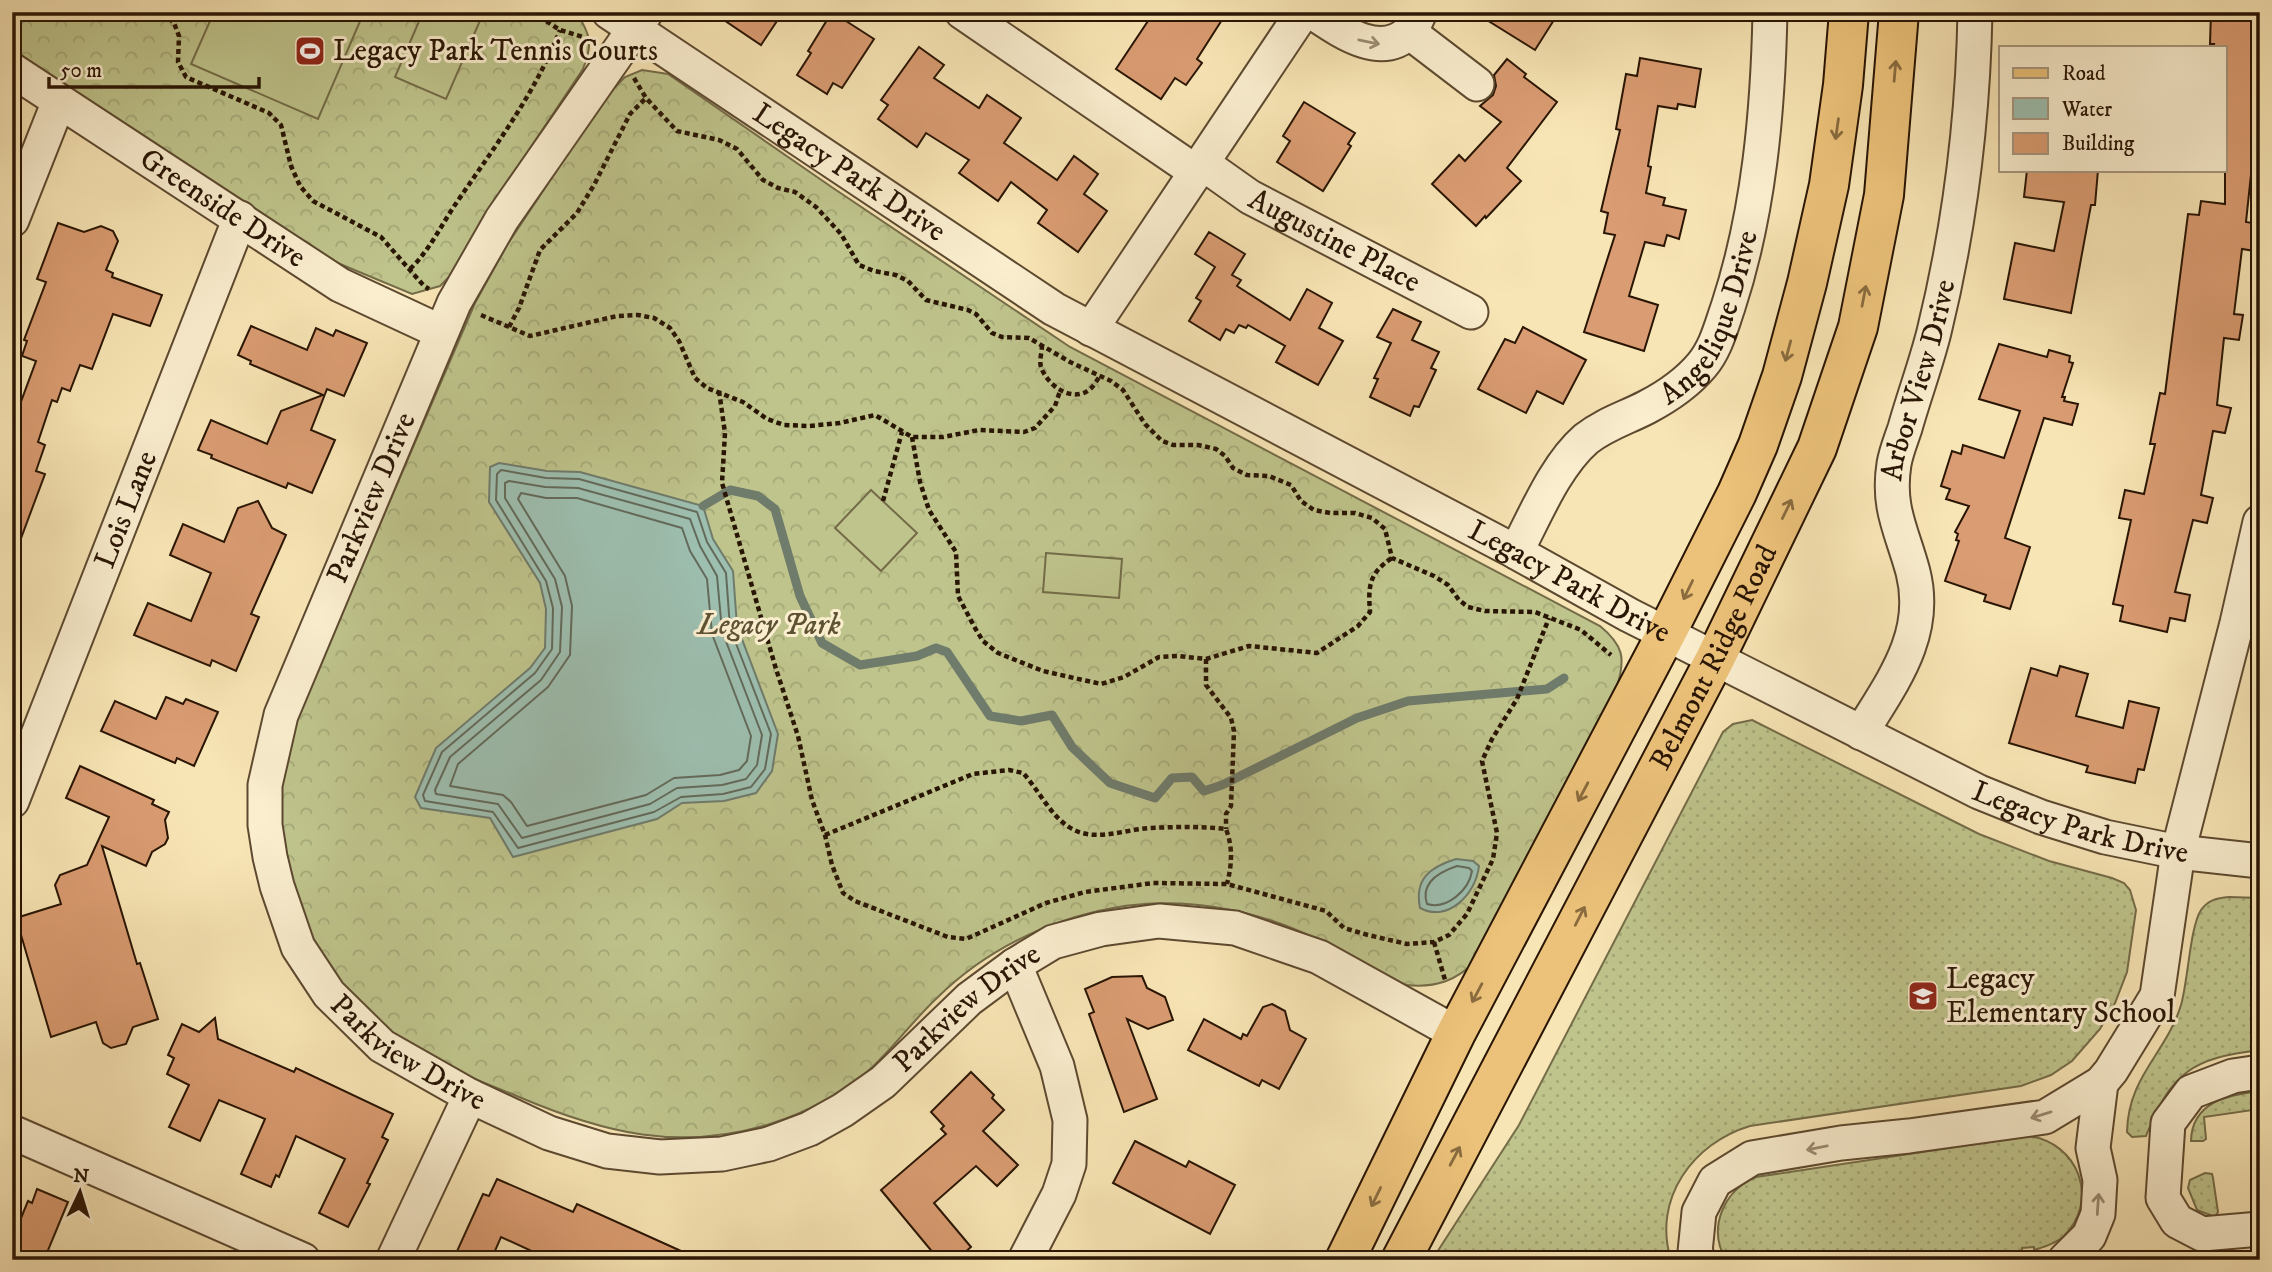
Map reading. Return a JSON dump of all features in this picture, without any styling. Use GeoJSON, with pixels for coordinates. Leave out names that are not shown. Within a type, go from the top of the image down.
{"type":"FeatureCollection","features":[{"type":"Feature","properties":{"kind":"main road","name":"Belmont Ridge Road"},"geometry":{"type":"LineString","coordinates":[[1345,1260],[1456,1033],[1666,634],[1748,469],[1782,376],[1829,185],[1843,86],[1849,12]]}},
{"type":"Feature","properties":{"kind":"main road","name":"Belmont Ridge Road"},"geometry":{"type":"LineString","coordinates":[[1401,1260],[1715,659],[1817,448],[1858,327],[1884,195],[1899,12]]}},
{"type":"Feature","properties":{"kind":"street","name":"Augustine Place"},"geometry":{"type":"LineString","coordinates":[[962,12],[1199,168],[1471,312]]}},
{"type":"Feature","properties":{"kind":"street"},"geometry":{"type":"LineString","coordinates":[[1091,329],[1303,12]]}},
{"type":"Feature","properties":{"kind":"street"},"geometry":{"type":"LineString","coordinates":[[1312,12],[1353,38],[1380,45],[1414,22],[1477,84]]}},
{"type":"Feature","properties":{"kind":"street","name":"Angelique Drive"},"geometry":{"type":"LineString","coordinates":[[1516,552],[1563,466],[1585,440],[1611,422],[1646,408],[1673,392],[1702,365],[1717,340],[1739,274],[1763,139],[1770,12]]}},
{"type":"Feature","properties":{"kind":"street","name":"Arbor View Drive"},"geometry":{"type":"LineString","coordinates":[[1861,733],[1900,670],[1912,640],[1917,608],[1913,574],[1895,520],[1892,492],[1894,462],[1933,336],[1953,250],[1966,164],[1974,76],[1975,12]]}},
{"type":"Feature","properties":{"kind":"street","name":"Legacy Park Drive"},"geometry":{"type":"LineString","coordinates":[[630,18],[1054,309],[1666,634],[1979,792],[2041,817],[2105,837],[2178,852],[2260,861]]}},
{"type":"Feature","properties":{"kind":"street","name":"Parkview Drive"},"geometry":{"type":"LineString","coordinates":[[630,18],[613,58],[502,219],[448,317],[281,715],[265,785],[265,825],[276,887],[298,947],[329,994],[382,1046],[470,1096],[550,1133],[607,1151],[672,1157],[722,1154],[769,1144],[809,1129],[843,1110],[883,1082],[969,999],[1015,965],[1053,942],[1101,929],[1159,922],[1235,928],[1319,957],[1456,1033]]}},
{"type":"Feature","properties":{"kind":"street","name":"Greenside Drive"},"geometry":{"type":"LineString","coordinates":[[12,70],[340,285],[448,317]]}},
{"type":"Feature","properties":{"kind":"street"},"geometry":{"type":"LineString","coordinates":[[12,219],[59,101]]}},
{"type":"Feature","properties":{"kind":"street","name":"Lois Lane"},"geometry":{"type":"LineString","coordinates":[[12,801],[240,218]]}},
{"type":"Feature","properties":{"kind":"street"},"geometry":{"type":"LineString","coordinates":[[1699,1260],[1695,1252],[1699,1212],[1715,1181],[1752,1158],[1841,1143],[2045,1117],[2101,1083],[2111,1071],[2157,996],[2178,852],[2248,626],[2260,522]]}},
{"type":"Feature","properties":{"kind":"street"},"geometry":{"type":"LineString","coordinates":[[1015,965],[1057,1066],[1070,1120],[1069,1164],[1059,1194],[1025,1260]]}},
{"type":"Feature","properties":{"kind":"street"},"geometry":{"type":"LineString","coordinates":[[2260,1072],[2233,1076],[2212,1084],[2192,1092],[2184,1102],[2168,1123],[2163,1198],[2177,1221],[2202,1234],[2260,1229]]}},
{"type":"Feature","properties":{"kind":"street"},"geometry":{"type":"LineString","coordinates":[[2065,1260],[2089,1236],[2098,1214],[2100,1180],[2092,1148],[2101,1083]]}},
{"type":"Feature","properties":{"kind":"street"},"geometry":{"type":"LineString","coordinates":[[393,1260],[470,1096]]}},
{"type":"Feature","properties":{"kind":"street"},"geometry":{"type":"LineString","coordinates":[[12,1132],[303,1260]]}},
{"type":"Feature","properties":{"kind":"path"},"geometry":{"type":"LineString","coordinates":[[163,12],[174,23],[179,36],[178,62],[186,77],[269,113],[281,125],[291,166],[300,186],[313,201],[381,237],[448,317],[509,327],[530,336],[617,316],[638,315],[654,318],[670,328],[679,341],[695,378],[707,388],[743,402],[767,419],[784,425],[840,423],[875,415],[890,421],[912,437],[943,437],[979,429],[1024,432],[1035,428],[1055,406],[1060,391]]}},
{"type":"Feature","properties":{"kind":"path"},"geometry":{"type":"LineString","coordinates":[[533,12],[560,30],[583,37],[613,58],[636,80],[646,98],[677,131],[719,140],[737,149],[763,180],[778,188],[795,192],[816,206],[841,234],[859,265],[896,275],[908,281],[926,300],[968,310],[986,323],[992,333],[1002,337],[1029,338],[1100,376],[1123,390],[1145,424],[1162,441],[1173,445],[1198,445],[1216,449],[1233,468],[1247,475],[1269,475],[1291,485],[1301,501],[1314,510],[1355,513],[1372,518],[1385,529],[1392,558]]}},
{"type":"Feature","properties":{"kind":"path"},"geometry":{"type":"LineString","coordinates":[[410,269],[423,256],[520,108],[545,68],[560,30]]}},
{"type":"Feature","properties":{"kind":"path"},"geometry":{"type":"LineString","coordinates":[[509,327],[520,307],[540,250],[577,213],[630,114],[646,98]]}},
{"type":"Feature","properties":{"kind":"path"},"geometry":{"type":"LineString","coordinates":[[1042,345],[1040,365],[1047,380],[1060,391],[1074,394],[1088,391],[1100,376]]}},
{"type":"Feature","properties":{"kind":"path"},"geometry":{"type":"LineString","coordinates":[[719,391],[725,433],[722,483],[797,736],[817,816],[843,893],[855,901],[948,937],[966,939],[1046,903],[1085,891],[1153,883],[1227,884],[1326,911],[1343,928],[1408,944],[1434,942],[1449,935],[1467,914],[1493,859],[1497,833],[1482,761],[1517,699],[1549,618]]}},
{"type":"Feature","properties":{"kind":"path"},"geometry":{"type":"LineString","coordinates":[[883,502],[902,432]]}},
{"type":"Feature","properties":{"kind":"path"},"geometry":{"type":"LineString","coordinates":[[912,437],[920,482],[929,510],[956,552],[958,596],[982,641],[999,653],[1043,671],[1101,684],[1124,677],[1159,657],[1206,659],[1249,646],[1317,653],[1359,626],[1370,612],[1368,589],[1378,567],[1392,558]]}},
{"type":"Feature","properties":{"kind":"path"},"geometry":{"type":"LineString","coordinates":[[1392,558],[1434,576],[1468,607],[1485,611],[1535,612],[1581,630],[1611,655]]}},
{"type":"Feature","properties":{"kind":"path"},"geometry":{"type":"LineString","coordinates":[[1206,659],[1206,685],[1231,718],[1235,755],[1231,806],[1226,814],[1226,829],[1232,854],[1227,884]]}},
{"type":"Feature","properties":{"kind":"path"},"geometry":{"type":"LineString","coordinates":[[825,835],[972,774],[1009,770],[1023,772],[1067,826],[1082,834],[1099,835],[1146,828],[1226,829]]}},
{"type":"Feature","properties":{"kind":"path"},"geometry":{"type":"LineString","coordinates":[[1434,942],[1446,980]]}},
{"type":"Feature","properties":{"kind":"green space"},"geometry":{"type":"Polygon","coordinates":[[[12,12],[576,12],[585,27],[589,46],[583,69],[493,204],[451,275],[440,286],[412,294],[328,259],[12,49],[12,12]]]}},
{"type":"Feature","properties":{"kind":"green space"},"geometry":{"type":"Polygon","coordinates":[[[214,12],[364,12],[318,119],[191,64],[214,12]]]}},
{"type":"Feature","properties":{"kind":"green space"},"geometry":{"type":"Polygon","coordinates":[[[423,12],[474,12],[482,16],[446,99],[395,77],[423,12]]]}},
{"type":"Feature","properties":{"kind":"green space","name":"Legacy Park"},"geometry":{"type":"Polygon","coordinates":[[[642,70],[668,74],[1070,347],[1600,626],[1614,639],[1622,660],[1617,686],[1477,960],[1445,982],[1406,985],[1291,928],[1241,912],[1164,903],[1089,913],[1019,939],[976,965],[929,1006],[867,1072],[833,1096],[809,1109],[770,1124],[704,1137],[673,1137],[612,1129],[550,1110],[461,1073],[419,1052],[378,1022],[352,996],[329,966],[310,934],[286,864],[281,827],[281,791],[293,726],[475,303],[507,245],[607,95],[625,77],[642,70]]]}},
{"type":"Feature","properties":{"kind":"green space"},"geometry":{"type":"Polygon","coordinates":[[[871,490],[917,533],[881,571],[835,528],[871,490]]]}},
{"type":"Feature","properties":{"kind":"green space"},"geometry":{"type":"Polygon","coordinates":[[[1046,553],[1122,559],[1119,598],[1043,592],[1046,553]]]}},
{"type":"Feature","properties":{"kind":"green space"},"geometry":{"type":"Polygon","coordinates":[[[1752,720],[1979,834],[2049,861],[2124,883],[2130,890],[2136,910],[2127,972],[2115,1003],[2100,1029],[2072,1061],[2051,1075],[2021,1086],[1750,1126],[1729,1134],[1695,1160],[1682,1176],[1673,1195],[1667,1216],[1671,1260],[1432,1260],[1519,1125],[1723,732],[1733,724],[1752,720]]]}},
{"type":"Feature","properties":{"kind":"green space"},"geometry":{"type":"Polygon","coordinates":[[[2229,897],[2260,898],[2260,1050],[2217,1058],[2187,1072],[2165,1097],[2146,1136],[2132,1137],[2127,1132],[2134,1095],[2181,1005],[2197,918],[2210,902],[2229,897]]]}},
{"type":"Feature","properties":{"kind":"green space"},"geometry":{"type":"Polygon","coordinates":[[[2260,1091],[2260,1109],[2204,1117],[2206,1139],[2191,1141],[2193,1128],[2205,1109],[2224,1098],[2260,1091]]]}},
{"type":"Feature","properties":{"kind":"green space"},"geometry":{"type":"Polygon","coordinates":[[[2028,1136],[2060,1149],[2071,1161],[2082,1190],[2081,1206],[2074,1222],[2056,1242],[2034,1250],[2034,1247],[2022,1248],[2022,1252],[1969,1260],[1726,1260],[1721,1248],[1718,1235],[1722,1211],[1735,1191],[1756,1177],[2028,1136]]]}},
{"type":"Feature","properties":{"kind":"green space"},"geometry":{"type":"Polygon","coordinates":[[[2205,1173],[2212,1174],[2213,1178],[2218,1212],[2215,1217],[2197,1210],[2188,1188],[2190,1180],[2205,1173]]]}},
{"type":"Feature","properties":{"kind":"water"},"geometry":{"type":"Polygon","coordinates":[[[499,463],[547,471],[580,472],[703,506],[713,539],[733,571],[737,626],[778,734],[772,771],[756,793],[724,801],[682,803],[657,819],[513,857],[490,818],[421,808],[415,797],[436,748],[530,668],[545,648],[546,609],[540,583],[489,502],[490,467],[499,463]]]}},
{"type":"Feature","properties":{"kind":"water"},"geometry":{"type":"Polygon","coordinates":[[[1456,859],[1473,861],[1479,866],[1477,876],[1466,896],[1450,909],[1441,912],[1420,908],[1419,889],[1426,876],[1439,866],[1456,859]]]}},
{"type":"Feature","properties":{"kind":"building"},"geometry":{"type":"Polygon","coordinates":[[[712,12],[783,12],[761,45],[712,12]]]}},
{"type":"Feature","properties":{"kind":"building"},"geometry":{"type":"Polygon","coordinates":[[[832,12],[874,39],[842,88],[833,83],[827,94],[797,75],[832,12]]]}},
{"type":"Feature","properties":{"kind":"building"},"geometry":{"type":"Polygon","coordinates":[[[1154,12],[1227,12],[1197,59],[1202,63],[1186,85],[1175,78],[1161,99],[1116,69],[1154,12]]]}},
{"type":"Feature","properties":{"kind":"building"},"geometry":{"type":"Polygon","coordinates":[[[1474,12],[1559,12],[1535,50],[1474,12]]]}},
{"type":"Feature","properties":{"kind":"building"},"geometry":{"type":"Polygon","coordinates":[[[2211,12],[2260,12],[2260,153],[2257,153],[2256,166],[2252,165],[2246,222],[2258,224],[2255,251],[2242,249],[2234,314],[2243,315],[2239,340],[2224,338],[2217,405],[2231,408],[2225,433],[2213,431],[2201,495],[2213,498],[2207,523],[2193,520],[2175,592],[2190,595],[2185,621],[2170,618],[2167,632],[2120,621],[2123,606],[2113,604],[2131,520],[2119,518],[2125,490],[2144,494],[2155,444],[2150,444],[2160,393],[2165,394],[2188,214],[2199,215],[2201,201],[2225,204],[2226,46],[2210,44],[2211,12]]]}},
{"type":"Feature","properties":{"kind":"building"},"geometry":{"type":"Polygon","coordinates":[[[919,47],[944,65],[934,78],[979,108],[987,95],[1021,118],[1004,143],[1057,180],[1074,156],[1098,174],[1084,194],[1107,211],[1078,252],[1038,223],[1047,210],[1011,182],[998,201],[959,173],[969,160],[926,133],[917,147],[878,119],[888,105],[881,100],[919,47]]]}},
{"type":"Feature","properties":{"kind":"building"},"geometry":{"type":"Polygon","coordinates":[[[1640,58],[1701,69],[1695,107],[1678,104],[1677,109],[1658,106],[1646,193],[1665,198],[1663,205],[1686,210],[1679,239],[1667,235],[1664,246],[1645,242],[1629,296],[1658,305],[1644,351],[1584,332],[1615,235],[1604,233],[1608,213],[1601,211],[1620,130],[1616,129],[1626,74],[1637,76],[1640,58]]]}},
{"type":"Feature","properties":{"kind":"building"},"geometry":{"type":"Polygon","coordinates":[[[1507,59],[1526,74],[1524,77],[1557,102],[1507,168],[1521,181],[1476,226],[1432,184],[1459,155],[1465,161],[1501,122],[1480,106],[1493,95],[1496,86],[1494,75],[1507,59]]]}},
{"type":"Feature","properties":{"kind":"building"},"geometry":{"type":"Polygon","coordinates":[[[1304,102],[1355,133],[1348,144],[1351,146],[1323,191],[1277,162],[1290,141],[1283,136],[1304,102]]]}},
{"type":"Feature","properties":{"kind":"building"},"geometry":{"type":"Polygon","coordinates":[[[2027,172],[2098,172],[2095,205],[2091,205],[2071,313],[2004,299],[2015,243],[2054,251],[2064,202],[2024,197],[2027,172]]]}},
{"type":"Feature","properties":{"kind":"building"},"geometry":{"type":"Polygon","coordinates":[[[58,223],[84,232],[101,226],[113,231],[118,241],[106,270],[113,273],[112,277],[162,295],[150,326],[113,314],[92,369],[80,365],[70,391],[62,388],[57,402],[52,400],[38,442],[45,445],[36,471],[45,474],[14,557],[12,426],[36,361],[22,356],[27,341],[24,340],[46,282],[37,279],[58,223]]]}},
{"type":"Feature","properties":{"kind":"building"},"geometry":{"type":"Polygon","coordinates":[[[1209,232],[1245,254],[1232,275],[1241,280],[1237,286],[1290,320],[1307,289],[1332,303],[1319,328],[1343,341],[1318,385],[1276,362],[1285,346],[1248,325],[1246,328],[1239,325],[1234,333],[1226,329],[1220,340],[1189,321],[1201,301],[1196,298],[1215,267],[1195,254],[1209,232]]]}},
{"type":"Feature","properties":{"kind":"building"},"geometry":{"type":"Polygon","coordinates":[[[1393,309],[1421,322],[1412,340],[1439,352],[1431,368],[1436,370],[1419,407],[1414,406],[1410,416],[1370,397],[1378,379],[1374,378],[1391,343],[1377,337],[1393,309]]]}},
{"type":"Feature","properties":{"kind":"building"},"geometry":{"type":"Polygon","coordinates":[[[251,326],[307,350],[316,328],[333,336],[336,330],[367,343],[344,396],[327,389],[311,430],[335,440],[312,493],[288,483],[286,488],[211,458],[212,455],[198,450],[211,420],[267,444],[281,411],[323,395],[250,364],[251,361],[238,355],[251,326]]]}},
{"type":"Feature","properties":{"kind":"building"},"geometry":{"type":"Polygon","coordinates":[[[1523,327],[1586,360],[1563,404],[1537,391],[1526,413],[1478,389],[1505,339],[1515,343],[1523,327]]]}},
{"type":"Feature","properties":{"kind":"building"},"geometry":{"type":"Polygon","coordinates":[[[1999,344],[2047,357],[2049,350],[2070,356],[2069,362],[2073,363],[2062,397],[2065,397],[2064,401],[2078,404],[2072,425],[2044,418],[2005,538],[2030,547],[2010,609],[1984,601],[1986,595],[1945,581],[1959,541],[1956,540],[1958,534],[1955,532],[1969,506],[1946,499],[1950,489],[1941,486],[1952,451],[1961,454],[1963,445],[2004,458],[2020,411],[1979,399],[1999,344]]]}},
{"type":"Feature","properties":{"kind":"building"},"geometry":{"type":"Polygon","coordinates":[[[258,501],[272,528],[286,535],[251,614],[259,617],[236,671],[212,660],[210,666],[134,635],[148,603],[191,621],[211,573],[170,555],[183,524],[224,542],[238,508],[258,501]]]}},
{"type":"Feature","properties":{"kind":"building"},"geometry":{"type":"Polygon","coordinates":[[[2060,666],[2088,674],[2076,716],[2123,728],[2129,701],[2159,708],[2144,770],[2138,769],[2135,783],[2086,772],[2088,766],[2009,743],[2031,668],[2057,676],[2060,666]]]}},
{"type":"Feature","properties":{"kind":"building"},"geometry":{"type":"Polygon","coordinates":[[[166,697],[183,704],[186,699],[218,712],[194,766],[177,758],[175,763],[101,731],[115,701],[156,719],[166,697]]]}},
{"type":"Feature","properties":{"kind":"building"},"geometry":{"type":"Polygon","coordinates":[[[80,766],[154,800],[152,804],[169,812],[165,820],[168,838],[165,844],[152,852],[146,866],[102,846],[137,964],[140,963],[158,1019],[133,1027],[126,1044],[111,1048],[103,1043],[96,1022],[51,1037],[16,918],[61,904],[55,885],[60,875],[87,865],[109,817],[66,798],[80,766]]]}},
{"type":"Feature","properties":{"kind":"building"},"geometry":{"type":"Polygon","coordinates":[[[1142,976],[1147,988],[1165,997],[1173,1020],[1148,1029],[1127,1019],[1157,1099],[1124,1112],[1089,1014],[1094,1012],[1085,989],[1112,977],[1142,976]]]}},
{"type":"Feature","properties":{"kind":"building"},"geometry":{"type":"Polygon","coordinates":[[[1272,1004],[1285,1011],[1290,1030],[1306,1039],[1279,1089],[1262,1080],[1259,1086],[1188,1050],[1204,1019],[1241,1039],[1243,1034],[1247,1036],[1263,1007],[1272,1004]]]}},
{"type":"Feature","properties":{"kind":"building"},"geometry":{"type":"Polygon","coordinates":[[[215,1018],[218,1039],[294,1072],[296,1068],[393,1114],[382,1137],[388,1140],[348,1227],[319,1213],[345,1159],[296,1136],[279,1177],[276,1175],[271,1187],[241,1174],[265,1119],[219,1100],[200,1141],[169,1127],[189,1085],[167,1074],[174,1058],[168,1055],[182,1024],[199,1032],[215,1018]]]}},
{"type":"Feature","properties":{"kind":"building"},"geometry":{"type":"Polygon","coordinates":[[[971,1072],[994,1095],[992,1098],[1004,1110],[983,1131],[1018,1165],[997,1186],[976,1166],[934,1203],[971,1247],[956,1260],[939,1260],[881,1190],[946,1134],[941,1129],[944,1126],[931,1112],[971,1072]]]}},
{"type":"Feature","properties":{"kind":"building"},"geometry":{"type":"Polygon","coordinates":[[[1135,1141],[1186,1167],[1189,1161],[1235,1185],[1210,1234],[1113,1183],[1135,1141]]]}},
{"type":"Feature","properties":{"kind":"building"},"geometry":{"type":"Polygon","coordinates":[[[497,1179],[573,1212],[577,1204],[701,1260],[551,1260],[501,1237],[491,1260],[453,1260],[483,1194],[489,1196],[497,1179]]]}},
{"type":"Feature","properties":{"kind":"building"},"geometry":{"type":"Polygon","coordinates":[[[37,1189],[68,1202],[44,1260],[12,1260],[12,1240],[28,1201],[32,1203],[37,1189]]]}},
{"type":"Feature","properties":{"kind":"waterway"},"geometry":{"type":"LineString","coordinates":[[703,506],[730,490],[758,496],[775,509],[800,596],[822,643],[860,665],[917,656],[936,648],[947,652],[990,716],[1021,721],[1052,715],[1072,747],[1110,783],[1155,798],[1172,778],[1192,777],[1204,791],[1222,785],[1357,718],[1408,701],[1547,689],[1564,678]]}},
{"type":"Feature","properties":{"kind":"place","name":"Legacy Park Tennis Courts"},"geometry":{"type":"Point","coordinates":[310,51]}},
{"type":"Feature","properties":{"kind":"place","name":"Legacy Elementary School"},"geometry":{"type":"Point","coordinates":[1923,996]}}]}
